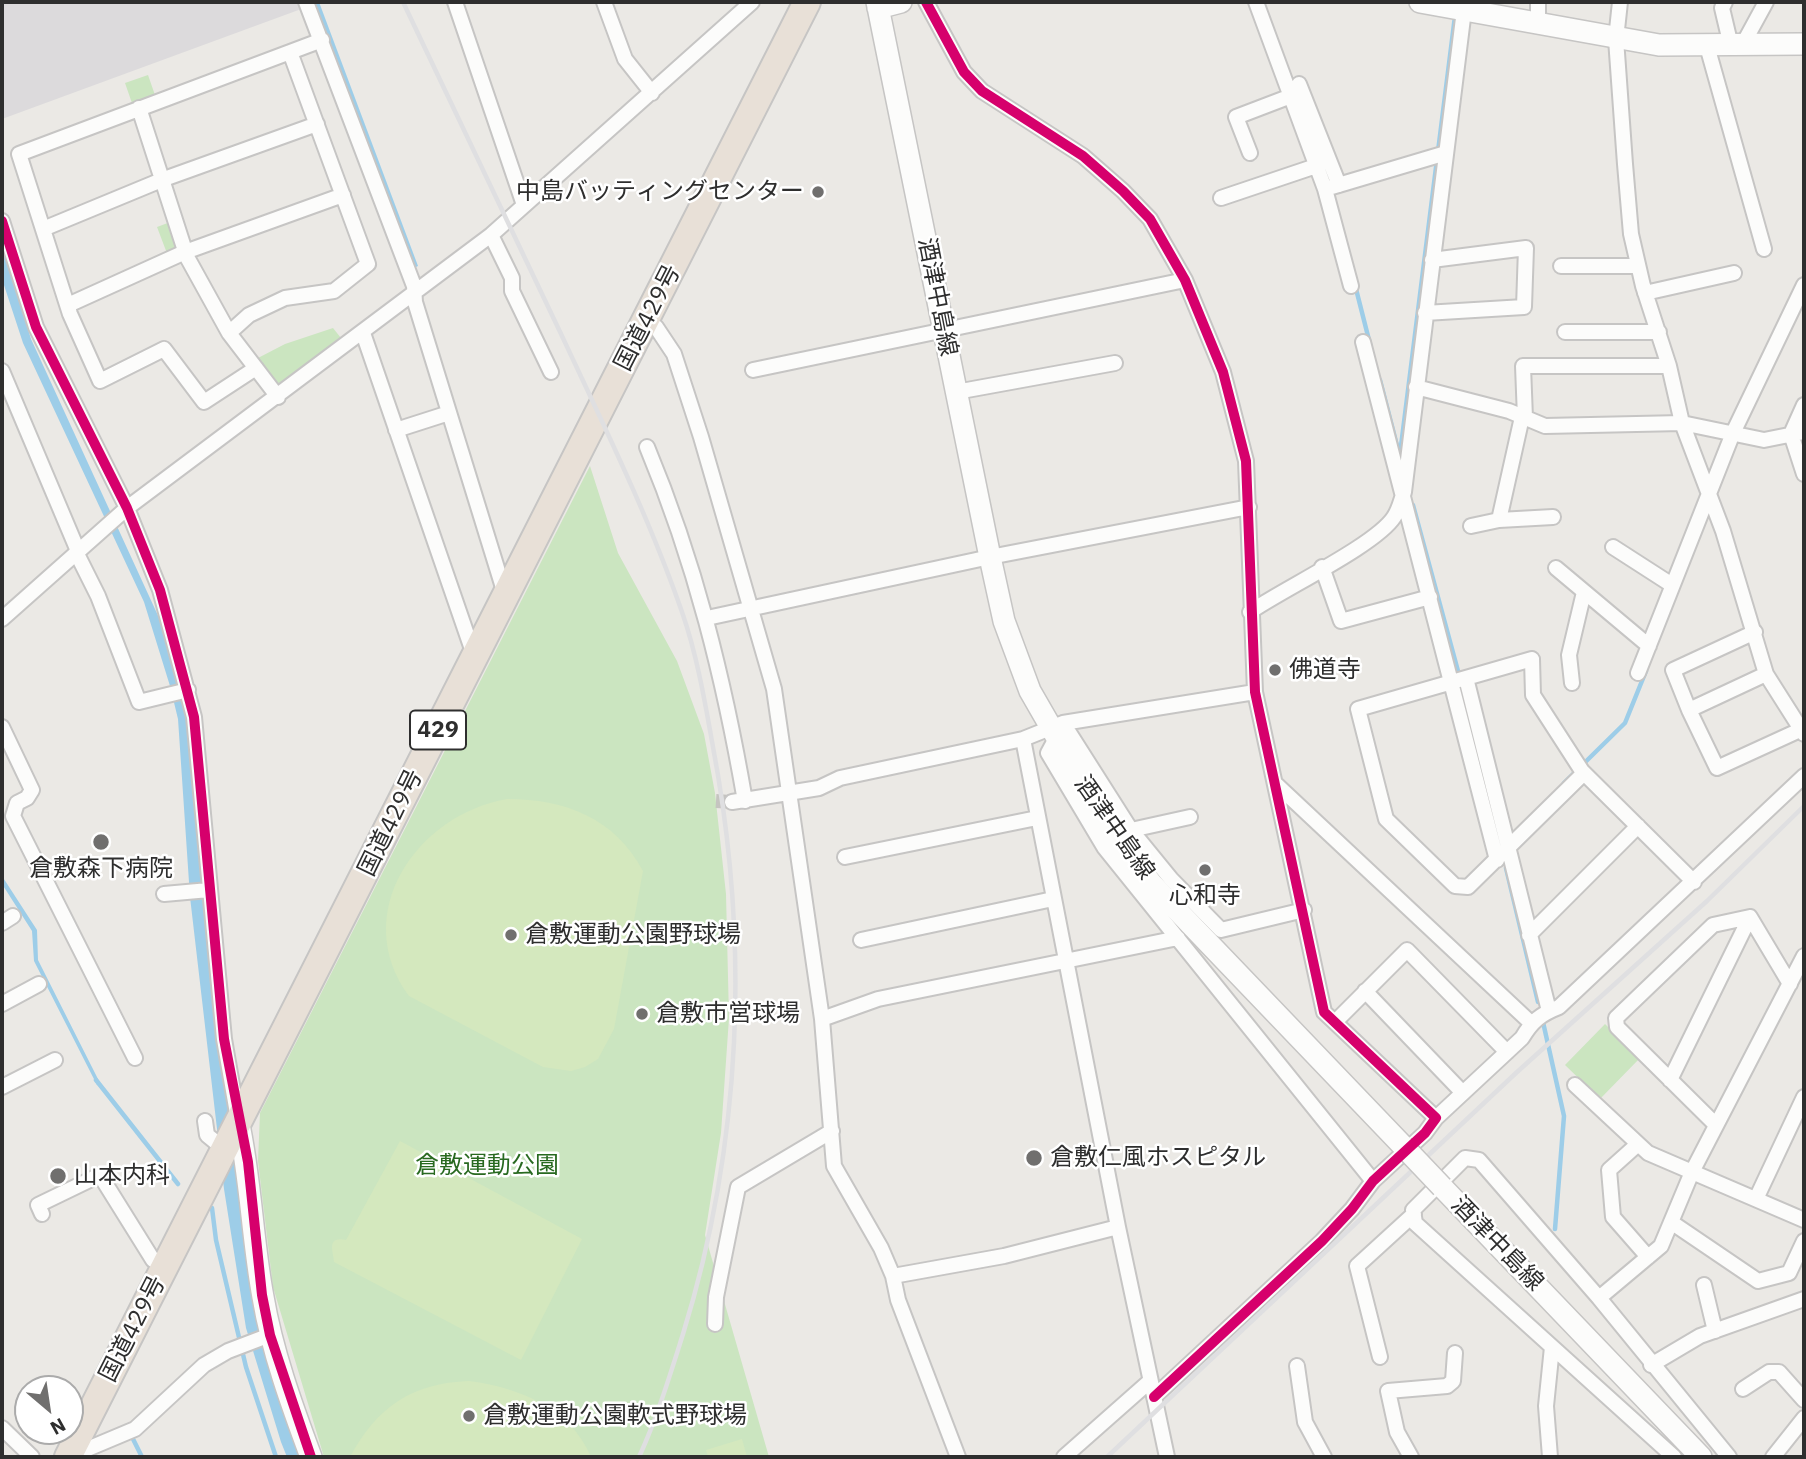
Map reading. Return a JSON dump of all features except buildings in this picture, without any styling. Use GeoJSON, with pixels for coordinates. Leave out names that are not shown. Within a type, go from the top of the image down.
{"type":"FeatureCollection","features":[{"type":"Feature","properties":{"kind":"highway","name":"国道429号"},"geometry":{"type":"LineString","coordinates":[[71,1452],[807,2]]}},
{"type":"Feature","properties":{"kind":"main road"},"geometry":{"type":"LineString","coordinates":[[878,5],[901,2]]}},
{"type":"Feature","properties":{"kind":"main road"},"geometry":{"type":"LineString","coordinates":[[1420,2],[1464,6],[1538,24],[1659,45],[1804,44]]}},
{"type":"Feature","properties":{"kind":"main road","name":"酒津中島線"},"geometry":{"type":"LineString","coordinates":[[878,5],[990,557],[1015,654],[1106,823],[1151,883],[1701,1457]]}},
{"type":"Feature","properties":{"kind":"main road"},"geometry":{"type":"LineString","coordinates":[[238,1120],[248,1162],[262,1295],[253,1341],[311,1457]]}},
{"type":"Feature","properties":{"kind":"street"},"geometry":{"type":"LineString","coordinates":[[306,2],[415,292],[506,597]]}},
{"type":"Feature","properties":{"kind":"street"},"geometry":{"type":"LineString","coordinates":[[455,2],[524,205]]}},
{"type":"Feature","properties":{"kind":"street"},"geometry":{"type":"LineString","coordinates":[[604,2],[625,59],[652,93]]}},
{"type":"Feature","properties":{"kind":"street"},"geometry":{"type":"LineString","coordinates":[[2,619],[126,508],[278,397],[491,235],[752,2]]}},
{"type":"Feature","properties":{"kind":"street"},"geometry":{"type":"LineString","coordinates":[[926,2],[964,72],[982,91],[1083,156],[1123,191],[1150,219],[1185,281],[1223,372],[1246,461],[1255,692],[1324,1012],[1436,1118]]}},
{"type":"Feature","properties":{"kind":"street"},"geometry":{"type":"LineString","coordinates":[[1256,2],[1316,166],[1331,187]]}},
{"type":"Feature","properties":{"kind":"street"},"geometry":{"type":"LineString","coordinates":[[1538,2],[1538,24]]}},
{"type":"Feature","properties":{"kind":"street"},"geometry":{"type":"LineString","coordinates":[[1620,2],[1616,39],[1630,230],[1638,266],[1669,366],[1682,423],[1755,632],[1766,674],[1802,732],[1717,768],[1673,670],[1755,632]]}},
{"type":"Feature","properties":{"kind":"street"},"geometry":{"type":"LineString","coordinates":[[1725,2],[1722,8],[1737,46]]}},
{"type":"Feature","properties":{"kind":"street"},"geometry":{"type":"LineString","coordinates":[[1737,46],[1766,2]]}},
{"type":"Feature","properties":{"kind":"street"},"geometry":{"type":"LineString","coordinates":[[1250,612],[1369,540],[1394,517],[1404,492],[1432,260],[1441,154],[1464,6]]}},
{"type":"Feature","properties":{"kind":"street"},"geometry":{"type":"LineString","coordinates":[[256,368],[204,402],[164,349],[100,381],[68,305],[19,153],[322,40]]}},
{"type":"Feature","properties":{"kind":"street"},"geometry":{"type":"LineString","coordinates":[[1707,46],[1764,249]]}},
{"type":"Feature","properties":{"kind":"street"},"geometry":{"type":"LineString","coordinates":[[229,333],[249,315],[285,298],[334,291],[368,264],[290,52]]}},
{"type":"Feature","properties":{"kind":"street"},"geometry":{"type":"LineString","coordinates":[[1299,83],[1331,187],[1351,286]]}},
{"type":"Feature","properties":{"kind":"street"},"geometry":{"type":"LineString","coordinates":[[1250,153],[1236,117],[1291,96]]}},
{"type":"Feature","properties":{"kind":"street"},"geometry":{"type":"LineString","coordinates":[[139,108],[186,252],[229,333],[278,397]]}},
{"type":"Feature","properties":{"kind":"street"},"geometry":{"type":"LineString","coordinates":[[43,229],[164,179],[317,124]]}},
{"type":"Feature","properties":{"kind":"street"},"geometry":{"type":"LineString","coordinates":[[1331,187],[1441,154]]}},
{"type":"Feature","properties":{"kind":"street"},"geometry":{"type":"LineString","coordinates":[[1221,198],[1316,166]]}},
{"type":"Feature","properties":{"kind":"street"},"geometry":{"type":"LineString","coordinates":[[68,305],[186,252],[343,195]]}},
{"type":"Feature","properties":{"kind":"street"},"geometry":{"type":"LineString","coordinates":[[2,221],[36,327],[126,508],[160,590],[194,717],[206,890],[224,1039],[238,1120]]}},
{"type":"Feature","properties":{"kind":"street"},"geometry":{"type":"LineString","coordinates":[[491,235],[512,278],[512,291],[551,372]]}},
{"type":"Feature","properties":{"kind":"street"},"geometry":{"type":"LineString","coordinates":[[1425,313],[1524,306],[1526,248],[1432,260]]}},
{"type":"Feature","properties":{"kind":"street"},"geometry":{"type":"LineString","coordinates":[[1561,266],[1638,266]]}},
{"type":"Feature","properties":{"kind":"street"},"geometry":{"type":"LineString","coordinates":[[1645,293],[1734,272]]}},
{"type":"Feature","properties":{"kind":"street"},"geometry":{"type":"LineString","coordinates":[[753,370],[1185,281]]}},
{"type":"Feature","properties":{"kind":"street"},"geometry":{"type":"LineString","coordinates":[[1638,673],[1672,585],[1710,502],[1733,433],[1804,285]]}},
{"type":"Feature","properties":{"kind":"street"},"geometry":{"type":"LineString","coordinates":[[646,323],[656,327],[674,354],[701,437],[774,689],[822,1020],[834,1166],[881,1248],[893,1276],[898,1300],[957,1457]]}},
{"type":"Feature","properties":{"kind":"street"},"geometry":{"type":"LineString","coordinates":[[363,332],[475,658]]}},
{"type":"Feature","properties":{"kind":"street"},"geometry":{"type":"LineString","coordinates":[[1565,332],[1659,332]]}},
{"type":"Feature","properties":{"kind":"street"},"geometry":{"type":"LineString","coordinates":[[1363,342],[1430,597],[1459,680],[1510,847],[1549,1011]]}},
{"type":"Feature","properties":{"kind":"street"},"geometry":{"type":"LineString","coordinates":[[956,392],[1115,363]]}},
{"type":"Feature","properties":{"kind":"street"},"geometry":{"type":"LineString","coordinates":[[1499,520],[1524,417],[1523,366],[1669,366]]}},
{"type":"Feature","properties":{"kind":"street"},"geometry":{"type":"LineString","coordinates":[[2,371],[98,596],[139,702],[185,691]]}},
{"type":"Feature","properties":{"kind":"street"},"geometry":{"type":"LineString","coordinates":[[1416,387],[1524,417],[1545,426],[1682,423],[1764,440],[1798,433]]}},
{"type":"Feature","properties":{"kind":"street"},"geometry":{"type":"LineString","coordinates":[[1804,405],[1798,433],[1804,474]]}},
{"type":"Feature","properties":{"kind":"street"},"geometry":{"type":"LineString","coordinates":[[396,430],[449,413]]}},
{"type":"Feature","properties":{"kind":"street"},"geometry":{"type":"LineString","coordinates":[[648,447],[685,544],[708,618],[727,698],[739,802],[819,788],[840,778],[1056,730],[1255,692]]}},
{"type":"Feature","properties":{"kind":"street"},"geometry":{"type":"LineString","coordinates":[[708,618],[750,606],[1249,507]]}},
{"type":"Feature","properties":{"kind":"street"},"geometry":{"type":"LineString","coordinates":[[1471,526],[1499,520],[1553,517]]}},
{"type":"Feature","properties":{"kind":"street"},"geometry":{"type":"LineString","coordinates":[[1613,547],[1672,585]]}},
{"type":"Feature","properties":{"kind":"street"},"geometry":{"type":"LineString","coordinates":[[1322,567],[1341,621],[1430,597]]}},
{"type":"Feature","properties":{"kind":"street"},"geometry":{"type":"LineString","coordinates":[[1556,568],[1648,646]]}},
{"type":"Feature","properties":{"kind":"street"},"geometry":{"type":"LineString","coordinates":[[1572,683],[1569,655],[1584,592]]}},
{"type":"Feature","properties":{"kind":"street"},"geometry":{"type":"LineString","coordinates":[[1581,769],[1510,847],[1468,887],[1455,886],[1385,819],[1358,709],[1532,659],[1533,695],[1581,769],[1694,882]]}},
{"type":"Feature","properties":{"kind":"street"},"geometry":{"type":"LineString","coordinates":[[1689,710],[1766,674]]}},
{"type":"Feature","properties":{"kind":"street"},"geometry":{"type":"LineString","coordinates":[[1459,680],[1497,860]]}},
{"type":"Feature","properties":{"kind":"street"},"geometry":{"type":"LineString","coordinates":[[2,727],[5,743],[32,790],[27,798],[8,809],[135,1058]]}},
{"type":"Feature","properties":{"kind":"street"},"geometry":{"type":"LineString","coordinates":[[1056,730],[1171,879],[1221,930],[1304,910]]}},
{"type":"Feature","properties":{"kind":"street"},"geometry":{"type":"LineString","coordinates":[[1056,730],[1048,753],[1088,822],[1124,874],[1373,1181]]}},
{"type":"Feature","properties":{"kind":"street"},"geometry":{"type":"LineString","coordinates":[[1023,739],[1118,1227],[1167,1457]]}},
{"type":"Feature","properties":{"kind":"street"},"geometry":{"type":"LineString","coordinates":[[1154,1397],[1322,1241],[1352,1209],[1373,1181],[1522,1038],[1531,1023],[1559,1007],[1804,776]]}},
{"type":"Feature","properties":{"kind":"street"},"geometry":{"type":"LineString","coordinates":[[1276,784],[1531,1023]]}},
{"type":"Feature","properties":{"kind":"street"},"geometry":{"type":"LineString","coordinates":[[1131,830],[1190,817]]}},
{"type":"Feature","properties":{"kind":"street"},"geometry":{"type":"LineString","coordinates":[[845,857],[1037,818]]}},
{"type":"Feature","properties":{"kind":"street"},"geometry":{"type":"LineString","coordinates":[[1529,935],[1638,826]]}},
{"type":"Feature","properties":{"kind":"street"},"geometry":{"type":"LineString","coordinates":[[164,894],[206,890]]}},
{"type":"Feature","properties":{"kind":"street"},"geometry":{"type":"LineString","coordinates":[[861,940],[1053,899]]}},
{"type":"Feature","properties":{"kind":"street"},"geometry":{"type":"LineString","coordinates":[[1750,917],[1790,984]]}},
{"type":"Feature","properties":{"kind":"street"},"geometry":{"type":"LineString","coordinates":[[1670,1080],[1750,917]]}},
{"type":"Feature","properties":{"kind":"street"},"geometry":{"type":"LineString","coordinates":[[1716,1125],[1617,1027],[1616,1017],[1713,925],[1750,917]]}},
{"type":"Feature","properties":{"kind":"street"},"geometry":{"type":"LineString","coordinates":[[822,1020],[878,999],[1178,938]]}},
{"type":"Feature","properties":{"kind":"street"},"geometry":{"type":"LineString","coordinates":[[1335,1022],[1407,950],[1507,1052]]}},
{"type":"Feature","properties":{"kind":"street"},"geometry":{"type":"LineString","coordinates":[[1599,1298],[1661,1246],[1692,1172],[1804,956]]}},
{"type":"Feature","properties":{"kind":"street"},"geometry":{"type":"LineString","coordinates":[[2,1004],[39,984]]}},
{"type":"Feature","properties":{"kind":"street"},"geometry":{"type":"LineString","coordinates":[[1366,991],[1463,1093]]}},
{"type":"Feature","properties":{"kind":"street"},"geometry":{"type":"LineString","coordinates":[[2,1087],[55,1060]]}},
{"type":"Feature","properties":{"kind":"street"},"geometry":{"type":"LineString","coordinates":[[1575,1084],[1648,1153],[1804,1220]]}},
{"type":"Feature","properties":{"kind":"street"},"geometry":{"type":"LineString","coordinates":[[1756,1199],[1804,1097]]}},
{"type":"Feature","properties":{"kind":"street"},"geometry":{"type":"LineString","coordinates":[[205,1121],[207,1135],[225,1149]]}},
{"type":"Feature","properties":{"kind":"street"},"geometry":{"type":"LineString","coordinates":[[715,1324],[716,1297],[738,1187],[832,1131]]}},
{"type":"Feature","properties":{"kind":"street"},"geometry":{"type":"LineString","coordinates":[[1638,1144],[1609,1170],[1613,1217],[1648,1256]]}},
{"type":"Feature","properties":{"kind":"street"},"geometry":{"type":"LineString","coordinates":[[1674,1457],[1415,1223],[1413,1210],[1465,1158],[1479,1160],[1599,1298],[1651,1365],[1729,1457]]}},
{"type":"Feature","properties":{"kind":"street"},"geometry":{"type":"LineString","coordinates":[[42,1214],[38,1205],[100,1175],[153,1260],[165,1267]]}},
{"type":"Feature","properties":{"kind":"street"},"geometry":{"type":"LineString","coordinates":[[1380,1357],[1357,1266],[1414,1214]]}},
{"type":"Feature","properties":{"kind":"street"},"geometry":{"type":"LineString","coordinates":[[1671,1222],[1758,1281],[1788,1273],[1804,1241]]}},
{"type":"Feature","properties":{"kind":"street"},"geometry":{"type":"LineString","coordinates":[[893,1276],[1004,1256],[1118,1227]]}},
{"type":"Feature","properties":{"kind":"street"},"geometry":{"type":"LineString","coordinates":[[1704,1285],[1715,1331]]}},
{"type":"Feature","properties":{"kind":"street"},"geometry":{"type":"LineString","coordinates":[[1651,1365],[1700,1336],[1804,1299]]}},
{"type":"Feature","properties":{"kind":"street"},"geometry":{"type":"LineString","coordinates":[[71,1452],[85,1450],[135,1429],[204,1365],[253,1341]]}},
{"type":"Feature","properties":{"kind":"street"},"geometry":{"type":"LineString","coordinates":[[1549,1457],[1546,1406],[1552,1347]]}},
{"type":"Feature","properties":{"kind":"street"},"geometry":{"type":"LineString","coordinates":[[1411,1457],[1396,1432],[1388,1391],[1447,1386],[1453,1381],[1455,1353]]}},
{"type":"Feature","properties":{"kind":"street"},"geometry":{"type":"LineString","coordinates":[[1297,1366],[1305,1422],[1324,1457]]}},
{"type":"Feature","properties":{"kind":"street"},"geometry":{"type":"LineString","coordinates":[[1743,1389],[1769,1372],[1779,1372],[1804,1400]]}},
{"type":"Feature","properties":{"kind":"street"},"geometry":{"type":"LineString","coordinates":[[1064,1457],[1150,1381]]}},
{"type":"Feature","properties":{"kind":"street"},"geometry":{"type":"LineString","coordinates":[[1773,1457],[1803,1422]]}},
{"type":"Feature","properties":{"kind":"street"},"geometry":{"type":"LineString","coordinates":[[2,1428],[32,1457]]}},
{"type":"Feature","properties":{"kind":"shaded area"},"geometry":{"type":"Polygon","coordinates":[[[2,2],[301,2],[304,8],[2,119],[2,2]]]}},
{"type":"Feature","properties":{"kind":"green space"},"geometry":{"type":"Polygon","coordinates":[[[148,75],[156,98],[133,106],[125,83],[148,75]]]}},
{"type":"Feature","properties":{"kind":"green space"},"geometry":{"type":"Polygon","coordinates":[[[173,221],[184,250],[168,256],[157,227],[173,221]]]}},
{"type":"Feature","properties":{"kind":"green space"},"geometry":{"type":"Polygon","coordinates":[[[333,328],[345,343],[281,391],[258,358],[285,344],[333,328]]]}},
{"type":"Feature","properties":{"kind":"green space","name":"倉敷運動公園"},"geometry":{"type":"Polygon","coordinates":[[[590,466],[618,553],[677,661],[704,734],[715,793],[726,894],[729,1018],[721,1133],[705,1235],[769,1457],[324,1457],[273,1287],[258,1161],[260,1113],[590,466]]]}},
{"type":"Feature","properties":{"kind":"green space","name":"倉敷運動公園野球場"},"geometry":{"type":"Polygon","coordinates":[[[507,799],[549,803],[586,815],[618,837],[643,871],[614,1029],[598,1059],[571,1071],[543,1067],[409,996],[392,965],[386,933],[390,902],[401,873],[420,847],[445,825],[474,809],[507,799]]]}},
{"type":"Feature","properties":{"kind":"green space"},"geometry":{"type":"Polygon","coordinates":[[[1605,1024],[1640,1058],[1600,1099],[1565,1065],[1605,1024]]]}},
{"type":"Feature","properties":{"kind":"green space"},"geometry":{"type":"Polygon","coordinates":[[[400,1141],[582,1239],[521,1360],[334,1262],[333,1243],[339,1239],[346,1240],[400,1141]]]}},
{"type":"Feature","properties":{"kind":"green space","name":"倉敷運動公園軟式野球場"},"geometry":{"type":"Polygon","coordinates":[[[469,1381],[506,1389],[540,1403],[570,1425],[591,1457],[350,1457],[372,1424],[398,1401],[430,1387],[469,1381]]]}},
{"type":"Feature","properties":{"kind":"green space"},"geometry":{"type":"Polygon","coordinates":[[[742,1439],[747,1457],[708,1457],[706,1450],[742,1439]]]}},
{"type":"Feature","properties":{"kind":"water"},"geometry":{"type":"Polygon","coordinates":[[[312,2],[319,2],[418,266],[412,269],[312,2]]]}},
{"type":"Feature","properties":{"kind":"water"},"geometry":{"type":"Polygon","coordinates":[[[2,247],[31,339],[166,633],[187,717],[222,1065],[302,1457],[287,1457],[246,1328],[224,1189],[190,897],[178,719],[170,686],[144,602],[23,343],[2,279],[2,247]]]}},
{"type":"Feature","properties":{"kind":"water"},"geometry":{"type":"Polygon","coordinates":[[[2,876],[37,930],[38,960],[100,1083],[97,1085],[34,961],[32,931],[2,884],[2,876]]]}},
{"type":"Feature","properties":{"kind":"waterway"},"geometry":{"type":"LineString","coordinates":[[1400,454],[1455,16]]}},
{"type":"Feature","properties":{"kind":"waterway"},"geometry":{"type":"LineString","coordinates":[[1355,285],[1370,344]]}},
{"type":"Feature","properties":{"kind":"waterway"},"geometry":{"type":"LineString","coordinates":[[1380,380],[1400,457]]}},
{"type":"Feature","properties":{"kind":"waterway"},"geometry":{"type":"LineString","coordinates":[[1413,505],[1458,671]]}},
{"type":"Feature","properties":{"kind":"waterway"},"geometry":{"type":"LineString","coordinates":[[1564,783],[1625,723],[1646,671]]}},
{"type":"Feature","properties":{"kind":"waterway"},"geometry":{"type":"LineString","coordinates":[[1506,868],[1538,1002]]}},
{"type":"Feature","properties":{"kind":"waterway"},"geometry":{"type":"LineString","coordinates":[[1543,1022],[1564,1116],[1555,1229]]}},
{"type":"Feature","properties":{"kind":"waterway"},"geometry":{"type":"LineString","coordinates":[[96,1080],[178,1184]]}},
{"type":"Feature","properties":{"kind":"waterway"},"geometry":{"type":"LineString","coordinates":[[212,1208],[216,1240],[246,1367],[276,1457]]}},
{"type":"Feature","properties":{"kind":"waterway"},"geometry":{"type":"LineString","coordinates":[[135,1434],[132,1437],[142,1457]]}},
{"type":"Feature","properties":{"kind":"tunnel"},"geometry":{"type":"LineString","coordinates":[[716,801],[732,802]]}},
{"type":"Feature","properties":{"kind":"railway"},"geometry":{"type":"LineString","coordinates":[[403,2],[594,404],[655,541],[692,645],[713,747],[725,821],[732,895],[734,1042],[728,1116],[718,1189],[703,1262],[668,1381],[639,1457]]}},
{"type":"Feature","properties":{"kind":"railway"},"geometry":{"type":"LineString","coordinates":[[1107,1457],[1516,1073],[1707,901],[1804,806]]}},
{"type":"Feature","properties":{"kind":"cycle path"},"geometry":{"type":"LineString","coordinates":[[926,2],[964,72],[982,91],[1083,156],[1123,191],[1150,219],[1185,280],[1223,372],[1246,461],[1255,692],[1324,1012],[1436,1118],[1425,1133],[1373,1181],[1352,1209],[1322,1241],[1154,1397]]}},
{"type":"Feature","properties":{"kind":"cycle path"},"geometry":{"type":"LineString","coordinates":[[2,221],[36,327],[127,508],[160,590],[194,717],[224,1039],[248,1162],[262,1295],[270,1335],[311,1457]]}},
{"type":"Feature","properties":{"kind":"place","name":"中島バッティングセンター"},"geometry":{"type":"Point","coordinates":[818,192]}},
{"type":"Feature","properties":{"kind":"place","name":"佛道寺"},"geometry":{"type":"Point","coordinates":[1275,670]}},
{"type":"Feature","properties":{"kind":"place","name":"倉敷森下病院"},"geometry":{"type":"Point","coordinates":[101,842]}},
{"type":"Feature","properties":{"kind":"place","name":"心和寺"},"geometry":{"type":"Point","coordinates":[1205,870]}},
{"type":"Feature","properties":{"kind":"place","name":"倉敷運動公園野球場"},"geometry":{"type":"Point","coordinates":[511,935]}},
{"type":"Feature","properties":{"kind":"place","name":"倉敷市営球場"},"geometry":{"type":"Point","coordinates":[642,1014]}},
{"type":"Feature","properties":{"kind":"place","name":"倉敷仁風ホスピタル"},"geometry":{"type":"Point","coordinates":[1034,1158]}},
{"type":"Feature","properties":{"kind":"place","name":"山本内科"},"geometry":{"type":"Point","coordinates":[58,1176]}},
{"type":"Feature","properties":{"kind":"place","name":"倉敷運動公園軟式野球場"},"geometry":{"type":"Point","coordinates":[469,1416]}}]}
